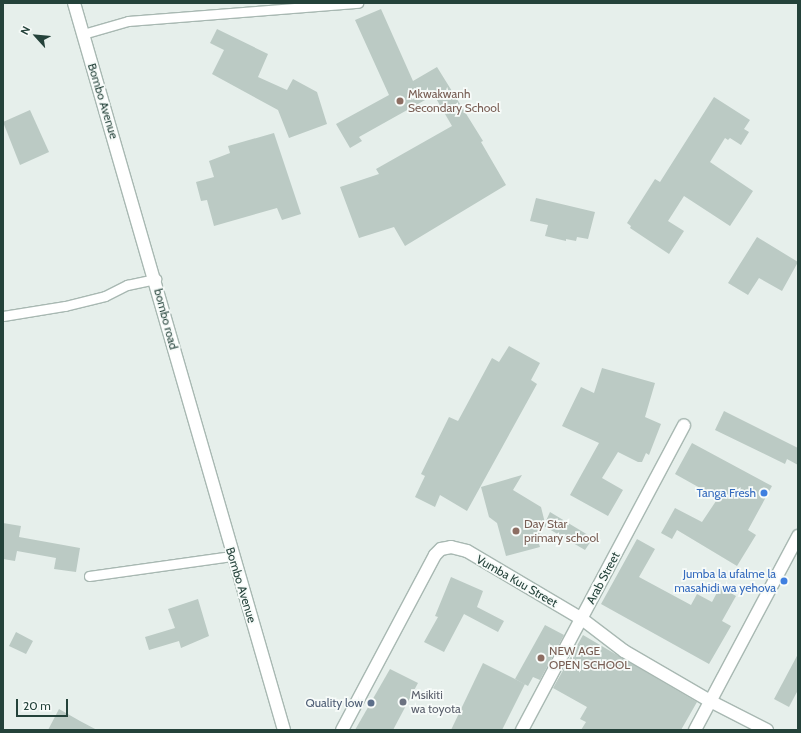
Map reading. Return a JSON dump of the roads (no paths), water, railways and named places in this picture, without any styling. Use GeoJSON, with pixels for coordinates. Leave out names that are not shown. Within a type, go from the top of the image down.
{"type":"FeatureCollection","features":[{"type":"Feature","properties":{"kind":"street","name":"Bombo Avenue"},"geometry":{"type":"LineString","coordinates":[[74,3],[132,199]]}},
{"type":"Feature","properties":{"kind":"street","name":"bombo road"},"geometry":{"type":"LineString","coordinates":[[132,199],[156,279],[199,439]]}},
{"type":"Feature","properties":{"kind":"street","name":"Arab Street"},"geometry":{"type":"LineString","coordinates":[[522,730],[684,425]]}},
{"type":"Feature","properties":{"kind":"street","name":"Bombo Avenue"},"geometry":{"type":"LineString","coordinates":[[199,439],[284,730]]}},
{"type":"Feature","properties":{"kind":"street"},"geometry":{"type":"LineString","coordinates":[[694,730],[798,536]]}},
{"type":"Feature","properties":{"kind":"street","name":"Vumba Kuu Street"},"geometry":{"type":"LineString","coordinates":[[342,730],[435,555],[441,549],[451,547],[467,551],[582,619],[624,651],[710,701],[767,730]]}},
{"type":"Feature","properties":{"kind":"lane"},"geometry":{"type":"LineString","coordinates":[[83,34],[128,21],[358,3]]}},
{"type":"Feature","properties":{"kind":"lane"},"geometry":{"type":"LineString","coordinates":[[3,316],[65,306],[105,296],[127,285],[156,279]]}},
{"type":"Feature","properties":{"kind":"lane"},"geometry":{"type":"LineString","coordinates":[[89,576],[232,556]]}},
{"type":"Feature","properties":{"kind":"place","name":"Mkwakwanh Secondary School"},"geometry":{"type":"Point","coordinates":[400,101]}},
{"type":"Feature","properties":{"kind":"place","name":"Tanga Fresh"},"geometry":{"type":"Point","coordinates":[764,493]}},
{"type":"Feature","properties":{"kind":"place","name":"Day Star primary school"},"geometry":{"type":"Point","coordinates":[516,531]}},
{"type":"Feature","properties":{"kind":"place","name":"Jumba la ufalme la masahidi wa yehova"},"geometry":{"type":"Point","coordinates":[784,581]}},
{"type":"Feature","properties":{"kind":"place","name":"NEW AGE OPEN SCHOOL"},"geometry":{"type":"Point","coordinates":[541,658]}},
{"type":"Feature","properties":{"kind":"place","name":"Msikiti wa toyota"},"geometry":{"type":"Point","coordinates":[403,702]}},
{"type":"Feature","properties":{"kind":"place","name":"Quality low"},"geometry":{"type":"Point","coordinates":[371,703]}}]}
